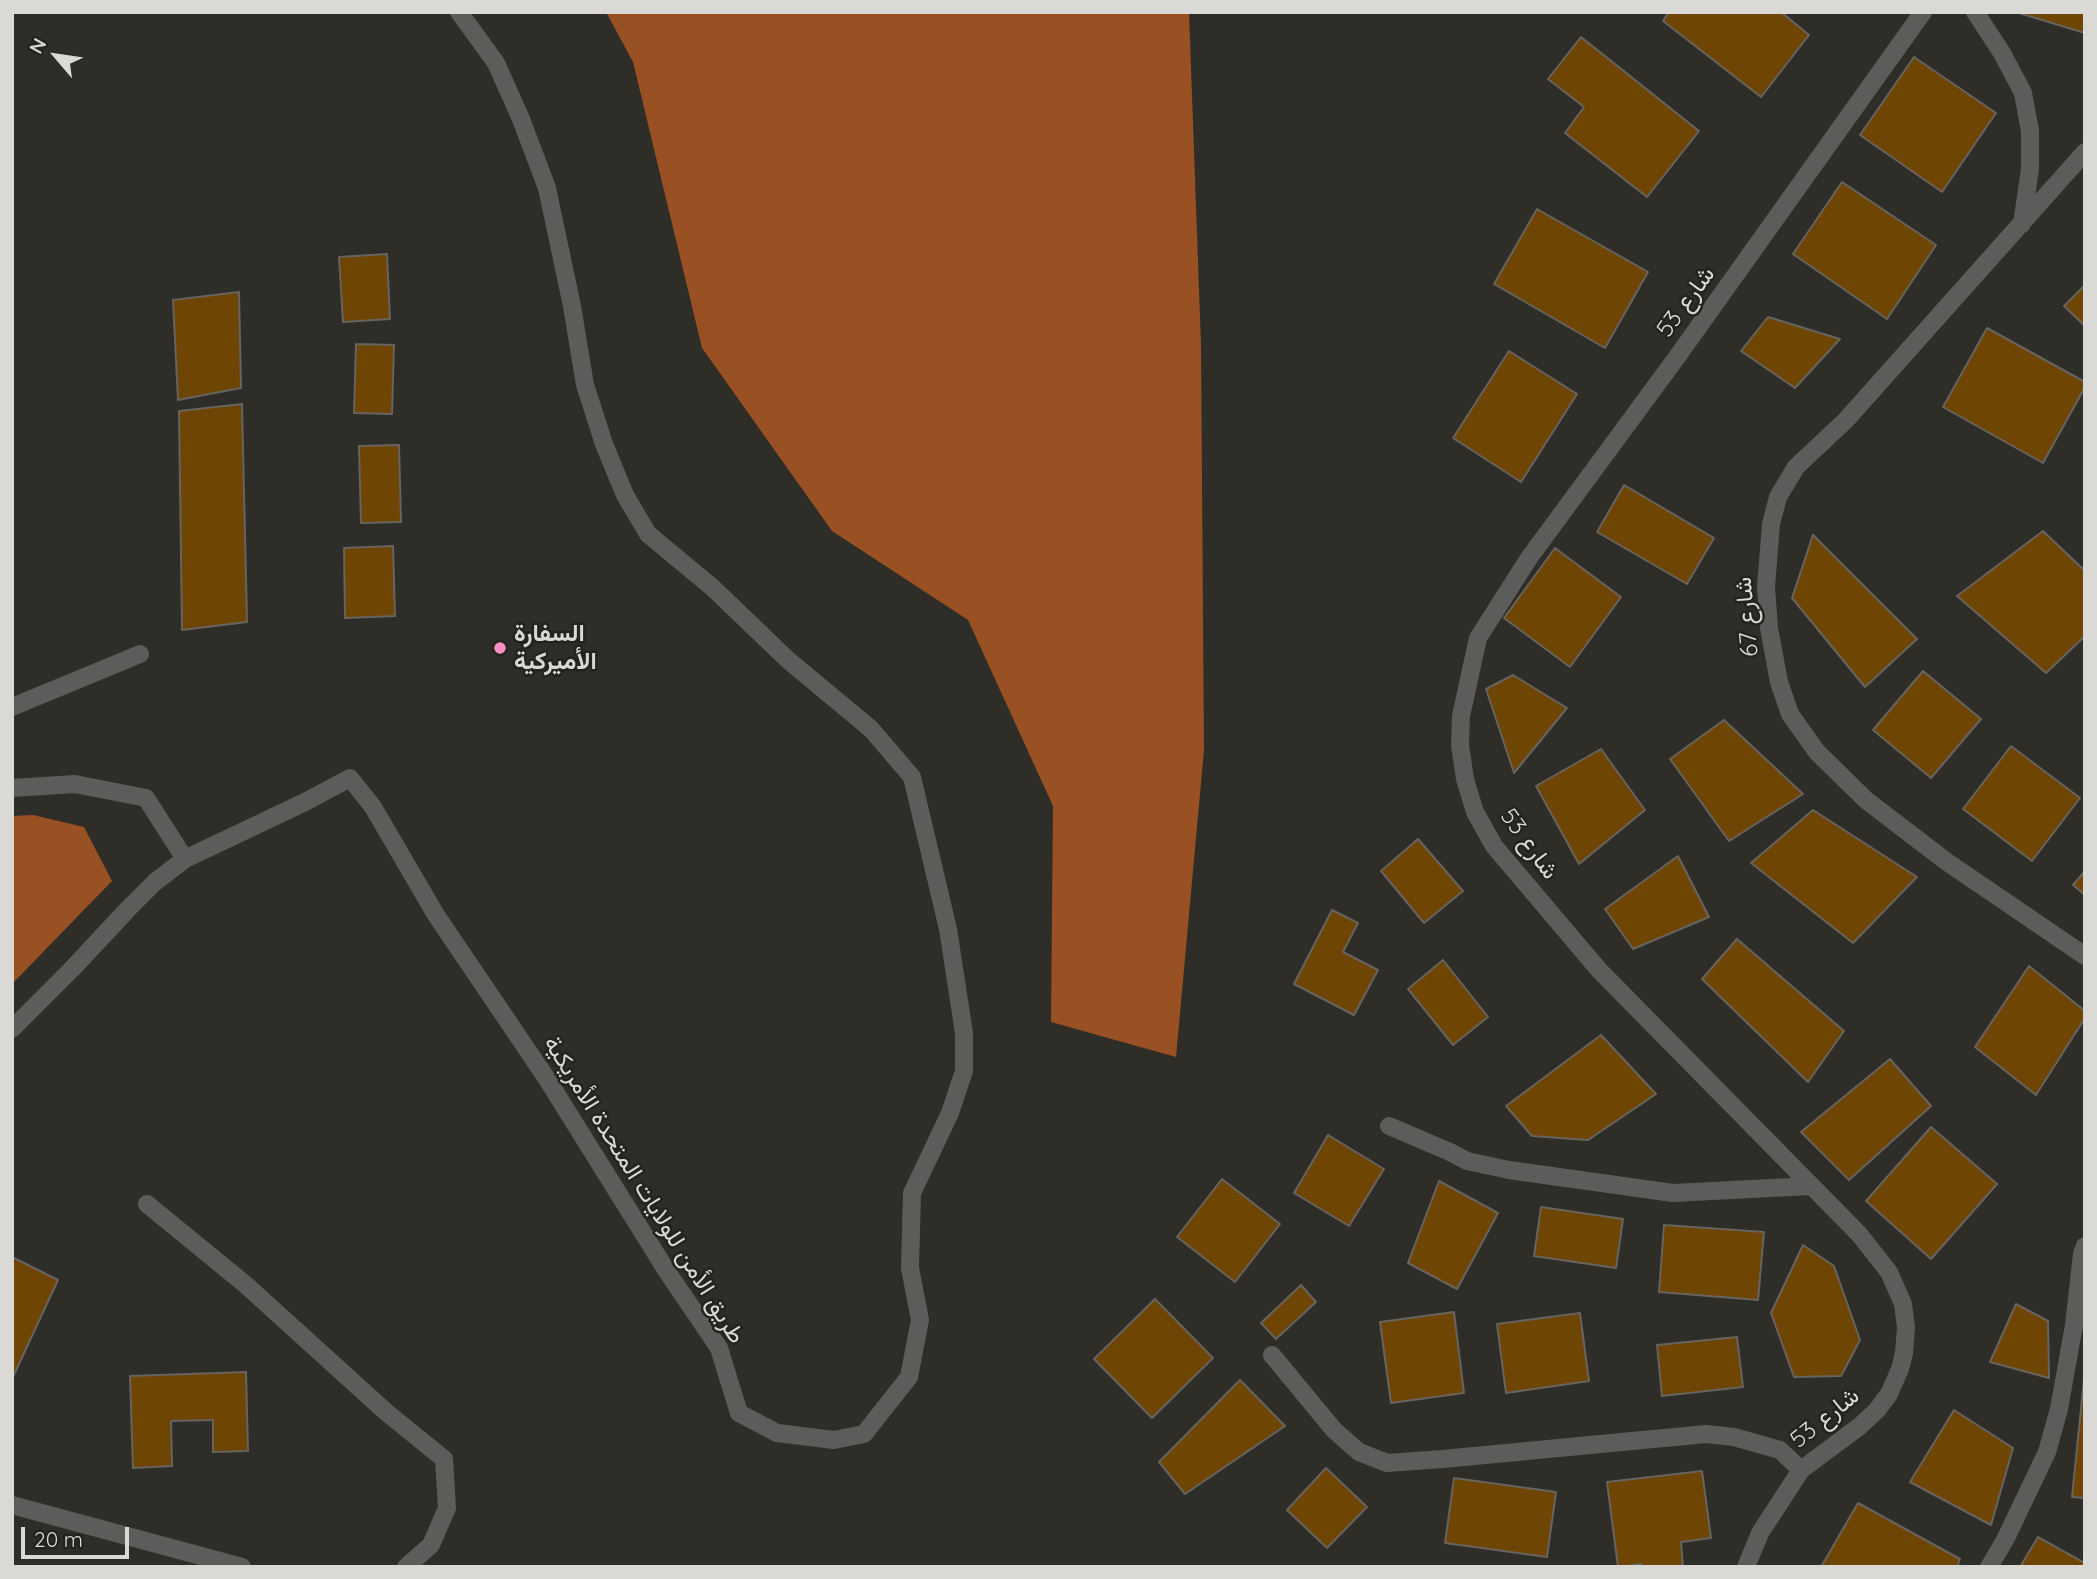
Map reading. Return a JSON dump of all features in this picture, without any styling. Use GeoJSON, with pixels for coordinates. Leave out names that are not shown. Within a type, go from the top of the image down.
{"type":"FeatureCollection","features":[{"type":"Feature","properties":{"kind":"street","name":"طريق الأمن للولايات المتحدة الأمريكية"},"geometry":{"type":"LineString","coordinates":[[12,1029],[155,881],[185,859],[350,778],[373,807],[436,915],[547,1080],[719,1349],[738,1413],[778,1433],[834,1440],[864,1434],[909,1377],[920,1320],[910,1268],[912,1193],[950,1113],[964,1071],[964,1033],[948,929],[912,777],[871,729],[788,660],[713,588],[648,534],[625,495],[604,444],[585,385],[572,306],[547,188],[496,63],[459,12]]}},
{"type":"Feature","properties":{"kind":"street","name":"شارع 53"},"geometry":{"type":"LineString","coordinates":[[1745,1567],[1760,1533],[1801,1470],[1860,1426],[1889,1394],[1905,1353],[1903,1304],[1889,1272],[1850,1224],[1599,970],[1494,846],[1475,812],[1465,779],[1460,746],[1461,716],[1478,639],[1529,558],[1677,357],[1923,12]]}},
{"type":"Feature","properties":{"kind":"street"},"geometry":{"type":"LineString","coordinates":[[1975,12],[2002,53],[2023,93],[2030,131],[2030,169],[2022,224]]}},
{"type":"Feature","properties":{"kind":"street","name":"شارع 67"},"geometry":{"type":"LineString","coordinates":[[2085,152],[1846,420],[1796,467],[1778,497],[1771,524],[1766,587],[1769,628],[1779,682],[1790,714],[1817,751],[1866,800],[1937,855],[2085,956]]}},
{"type":"Feature","properties":{"kind":"street"},"geometry":{"type":"LineString","coordinates":[[12,707],[139,654]]}},
{"type":"Feature","properties":{"kind":"street"},"geometry":{"type":"LineString","coordinates":[[12,788],[75,784],[146,798],[185,859]]}},
{"type":"Feature","properties":{"kind":"street"},"geometry":{"type":"LineString","coordinates":[[1389,1126],[1467,1161],[1509,1170],[1674,1193],[1811,1186]]}},
{"type":"Feature","properties":{"kind":"street"},"geometry":{"type":"LineString","coordinates":[[147,1204],[246,1285],[386,1412],[444,1459],[447,1508],[431,1545],[406,1567]]}},
{"type":"Feature","properties":{"kind":"street"},"geometry":{"type":"LineString","coordinates":[[1989,1567],[2005,1541],[2047,1452],[2061,1397],[2085,1246]]}},
{"type":"Feature","properties":{"kind":"street"},"geometry":{"type":"LineString","coordinates":[[1272,1355],[1334,1430],[1359,1452],[1387,1462],[1706,1434],[1734,1437],[1780,1450],[1801,1470]]}},
{"type":"Feature","properties":{"kind":"street"},"geometry":{"type":"LineString","coordinates":[[12,1505],[242,1567]]}},
{"type":"Feature","properties":{"kind":"shaded area"},"geometry":{"type":"Polygon","coordinates":[[[606,12],[1189,12],[1201,345],[1204,750],[1176,1057],[1051,1022],[1053,806],[968,620],[832,531],[702,348],[633,62],[606,12]]]}},
{"type":"Feature","properties":{"kind":"shaded area"},"geometry":{"type":"Polygon","coordinates":[[[33,815],[84,827],[112,881],[12,984],[12,816],[33,815]]]}},
{"type":"Feature","properties":{"kind":"building"},"geometry":{"type":"Polygon","coordinates":[[[1669,12],[1781,12],[1809,35],[1761,97],[1663,21],[1669,12]]]}},
{"type":"Feature","properties":{"kind":"building"},"geometry":{"type":"Polygon","coordinates":[[[2085,12],[2085,33],[2019,13],[2085,12]]]}},
{"type":"Feature","properties":{"kind":"building"},"geometry":{"type":"Polygon","coordinates":[[[1581,37],[1699,131],[1647,197],[1565,133],[1584,107],[1548,79],[1581,37]]]}},
{"type":"Feature","properties":{"kind":"building"},"geometry":{"type":"Polygon","coordinates":[[[1914,57],[1996,113],[1942,192],[1860,135],[1914,57]]]}},
{"type":"Feature","properties":{"kind":"building"},"geometry":{"type":"Polygon","coordinates":[[[1842,182],[1936,245],[1887,319],[1793,254],[1842,182]]]}},
{"type":"Feature","properties":{"kind":"building"},"geometry":{"type":"Polygon","coordinates":[[[1537,209],[1648,272],[1605,348],[1494,284],[1537,209]]]}},
{"type":"Feature","properties":{"kind":"building"},"geometry":{"type":"Polygon","coordinates":[[[387,254],[390,319],[343,322],[339,257],[387,254]]]}},
{"type":"Feature","properties":{"kind":"building"},"geometry":{"type":"Polygon","coordinates":[[[2085,285],[2085,326],[2064,306],[2085,285]]]}},
{"type":"Feature","properties":{"kind":"building"},"geometry":{"type":"Polygon","coordinates":[[[239,292],[241,388],[178,400],[173,300],[239,292]]]}},
{"type":"Feature","properties":{"kind":"building"},"geometry":{"type":"Polygon","coordinates":[[[1768,317],[1840,339],[1795,388],[1741,351],[1768,317]]]}},
{"type":"Feature","properties":{"kind":"building"},"geometry":{"type":"Polygon","coordinates":[[[1987,328],[2085,382],[2085,387],[2043,463],[1943,407],[1987,328]]]}},
{"type":"Feature","properties":{"kind":"building"},"geometry":{"type":"Polygon","coordinates":[[[356,344],[394,345],[392,414],[354,413],[356,344]]]}},
{"type":"Feature","properties":{"kind":"building"},"geometry":{"type":"Polygon","coordinates":[[[1509,351],[1577,394],[1521,482],[1453,438],[1509,351]]]}},
{"type":"Feature","properties":{"kind":"building"},"geometry":{"type":"Polygon","coordinates":[[[242,404],[247,622],[182,630],[179,411],[242,404]]]}},
{"type":"Feature","properties":{"kind":"building"},"geometry":{"type":"Polygon","coordinates":[[[399,445],[401,522],[361,523],[359,446],[399,445]]]}},
{"type":"Feature","properties":{"kind":"building"},"geometry":{"type":"Polygon","coordinates":[[[1624,485],[1714,538],[1687,584],[1597,532],[1624,485]]]}},
{"type":"Feature","properties":{"kind":"building"},"geometry":{"type":"Polygon","coordinates":[[[2043,531],[2085,571],[2085,636],[2046,673],[1957,596],[2043,531]]]}},
{"type":"Feature","properties":{"kind":"building"},"geometry":{"type":"Polygon","coordinates":[[[1813,535],[1917,639],[1865,687],[1792,598],[1813,535]]]}},
{"type":"Feature","properties":{"kind":"building"},"geometry":{"type":"Polygon","coordinates":[[[393,546],[395,616],[345,618],[344,548],[393,546]]]}},
{"type":"Feature","properties":{"kind":"building"},"geometry":{"type":"Polygon","coordinates":[[[1555,548],[1621,597],[1570,667],[1504,618],[1555,548]]]}},
{"type":"Feature","properties":{"kind":"building"},"geometry":{"type":"Polygon","coordinates":[[[1923,671],[1981,719],[1931,778],[1873,730],[1923,671]]]}},
{"type":"Feature","properties":{"kind":"building"},"geometry":{"type":"Polygon","coordinates":[[[1513,675],[1567,708],[1514,773],[1486,689],[1513,675]]]}},
{"type":"Feature","properties":{"kind":"building"},"geometry":{"type":"Polygon","coordinates":[[[1724,720],[1803,794],[1729,841],[1670,759],[1724,720]]]}},
{"type":"Feature","properties":{"kind":"building"},"geometry":{"type":"Polygon","coordinates":[[[2011,746],[2080,798],[2032,861],[1963,809],[2011,746]]]}},
{"type":"Feature","properties":{"kind":"building"},"geometry":{"type":"Polygon","coordinates":[[[1601,749],[1645,810],[1579,864],[1536,786],[1601,749]]]}},
{"type":"Feature","properties":{"kind":"building"},"geometry":{"type":"Polygon","coordinates":[[[1813,810],[1917,877],[1853,943],[1751,863],[1813,810]]]}},
{"type":"Feature","properties":{"kind":"building"},"geometry":{"type":"Polygon","coordinates":[[[1418,839],[1463,891],[1424,923],[1381,871],[1418,839]]]}},
{"type":"Feature","properties":{"kind":"building"},"geometry":{"type":"Polygon","coordinates":[[[1678,856],[1709,917],[1633,949],[1605,909],[1678,856]]]}},
{"type":"Feature","properties":{"kind":"building"},"geometry":{"type":"Polygon","coordinates":[[[2085,871],[2085,895],[2073,885],[2085,871]]]}},
{"type":"Feature","properties":{"kind":"building"},"geometry":{"type":"Polygon","coordinates":[[[1332,910],[1358,923],[1343,952],[1378,970],[1354,1015],[1294,984],[1332,910]]]}},
{"type":"Feature","properties":{"kind":"building"},"geometry":{"type":"Polygon","coordinates":[[[1737,939],[1844,1031],[1808,1082],[1702,979],[1737,939]]]}},
{"type":"Feature","properties":{"kind":"building"},"geometry":{"type":"Polygon","coordinates":[[[1443,960],[1488,1017],[1453,1045],[1408,989],[1443,960]]]}},
{"type":"Feature","properties":{"kind":"building"},"geometry":{"type":"Polygon","coordinates":[[[2029,966],[2085,1011],[2085,1018],[2036,1095],[1975,1047],[2029,966]]]}},
{"type":"Feature","properties":{"kind":"building"},"geometry":{"type":"Polygon","coordinates":[[[1601,1035],[1656,1094],[1588,1140],[1532,1136],[1506,1106],[1601,1035]]]}},
{"type":"Feature","properties":{"kind":"building"},"geometry":{"type":"Polygon","coordinates":[[[1890,1059],[1931,1106],[1849,1180],[1801,1132],[1890,1059]]]}},
{"type":"Feature","properties":{"kind":"building"},"geometry":{"type":"Polygon","coordinates":[[[1931,1127],[1997,1184],[1931,1259],[1866,1201],[1931,1127]]]}},
{"type":"Feature","properties":{"kind":"building"},"geometry":{"type":"Polygon","coordinates":[[[1328,1135],[1384,1169],[1349,1226],[1294,1193],[1328,1135]]]}},
{"type":"Feature","properties":{"kind":"building"},"geometry":{"type":"Polygon","coordinates":[[[1222,1179],[1280,1224],[1235,1282],[1177,1237],[1222,1179]]]}},
{"type":"Feature","properties":{"kind":"building"},"geometry":{"type":"Polygon","coordinates":[[[1439,1181],[1498,1213],[1457,1289],[1408,1263],[1439,1181]]]}},
{"type":"Feature","properties":{"kind":"building"},"geometry":{"type":"Polygon","coordinates":[[[1541,1207],[1623,1219],[1616,1268],[1534,1256],[1541,1207]]]}},
{"type":"Feature","properties":{"kind":"building"},"geometry":{"type":"Polygon","coordinates":[[[1664,1225],[1764,1232],[1758,1300],[1659,1292],[1664,1225]]]}},
{"type":"Feature","properties":{"kind":"building"},"geometry":{"type":"Polygon","coordinates":[[[1803,1245],[1834,1266],[1860,1340],[1841,1376],[1794,1377],[1771,1313],[1803,1245]]]}},
{"type":"Feature","properties":{"kind":"building"},"geometry":{"type":"Polygon","coordinates":[[[12,1257],[58,1280],[12,1379],[12,1257]]]}},
{"type":"Feature","properties":{"kind":"building"},"geometry":{"type":"Polygon","coordinates":[[[1301,1285],[1316,1302],[1276,1339],[1261,1323],[1301,1285]]]}},
{"type":"Feature","properties":{"kind":"building"},"geometry":{"type":"Polygon","coordinates":[[[1155,1299],[1213,1358],[1152,1418],[1094,1359],[1155,1299]]]}},
{"type":"Feature","properties":{"kind":"building"},"geometry":{"type":"Polygon","coordinates":[[[2016,1304],[2048,1321],[2049,1378],[1990,1362],[2016,1304]]]}},
{"type":"Feature","properties":{"kind":"building"},"geometry":{"type":"Polygon","coordinates":[[[1454,1312],[1464,1393],[1391,1403],[1380,1322],[1454,1312]]]}},
{"type":"Feature","properties":{"kind":"building"},"geometry":{"type":"Polygon","coordinates":[[[1580,1313],[1589,1381],[1506,1393],[1497,1324],[1580,1313]]]}},
{"type":"Feature","properties":{"kind":"building"},"geometry":{"type":"Polygon","coordinates":[[[1737,1337],[1743,1387],[1662,1396],[1657,1345],[1737,1337]]]}},
{"type":"Feature","properties":{"kind":"building"},"geometry":{"type":"Polygon","coordinates":[[[2085,1369],[2085,1498],[2072,1497],[2085,1369]]]}},
{"type":"Feature","properties":{"kind":"building"},"geometry":{"type":"Polygon","coordinates":[[[246,1372],[248,1451],[213,1452],[213,1420],[171,1421],[172,1466],[133,1468],[130,1376],[246,1372]]]}},
{"type":"Feature","properties":{"kind":"building"},"geometry":{"type":"Polygon","coordinates":[[[1240,1380],[1285,1426],[1185,1494],[1159,1462],[1240,1380]]]}},
{"type":"Feature","properties":{"kind":"building"},"geometry":{"type":"Polygon","coordinates":[[[1954,1410],[2013,1448],[1991,1525],[1910,1482],[1954,1410]]]}},
{"type":"Feature","properties":{"kind":"building"},"geometry":{"type":"Polygon","coordinates":[[[1326,1468],[1367,1507],[1327,1548],[1287,1510],[1326,1468]]]}},
{"type":"Feature","properties":{"kind":"building"},"geometry":{"type":"Polygon","coordinates":[[[1702,1471],[1711,1538],[1681,1542],[1683,1567],[1642,1567],[1641,1564],[1618,1567],[1607,1482],[1702,1471]]]}},
{"type":"Feature","properties":{"kind":"building"},"geometry":{"type":"Polygon","coordinates":[[[1454,1478],[1556,1492],[1547,1557],[1445,1543],[1454,1478]]]}},
{"type":"Feature","properties":{"kind":"building"},"geometry":{"type":"Polygon","coordinates":[[[1858,1503],[1960,1559],[1957,1567],[1821,1567],[1858,1503]]]}},
{"type":"Feature","properties":{"kind":"building"},"geometry":{"type":"Polygon","coordinates":[[[2038,1537],[2085,1563],[2085,1567],[2020,1567],[2038,1537]]]}},
{"type":"Feature","properties":{"kind":"place","name":"السفارة الأميركية"},"geometry":{"type":"Point","coordinates":[500,648]}}]}
